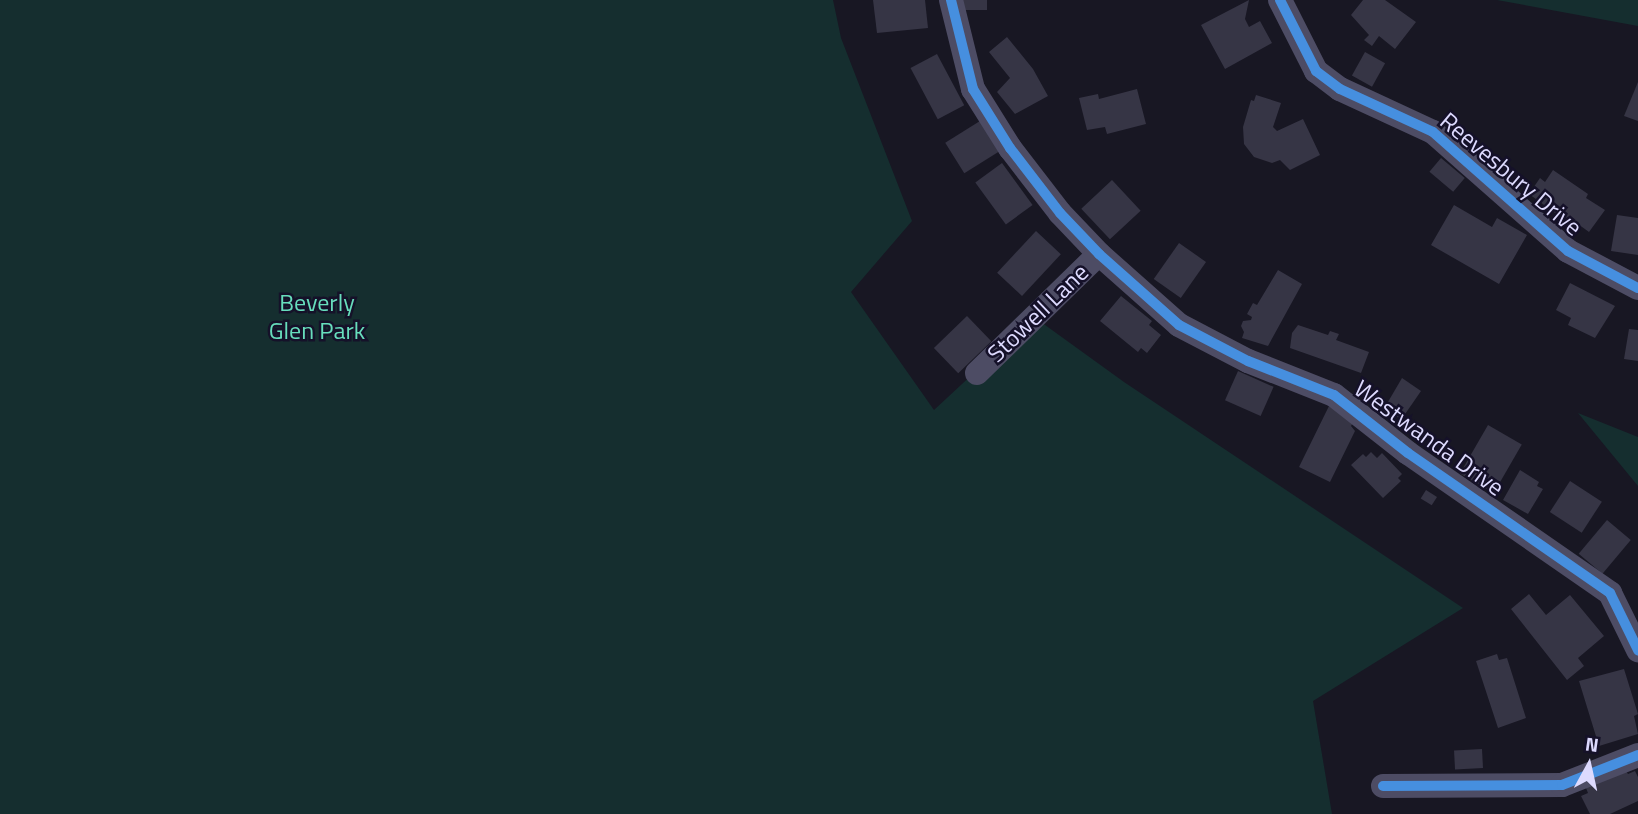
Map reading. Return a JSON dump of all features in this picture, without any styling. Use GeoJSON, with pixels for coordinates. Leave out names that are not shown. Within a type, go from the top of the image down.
{"type":"FeatureCollection","features":[{"type":"Feature","properties":{"kind":"street","name":"Westwanda Drive"},"geometry":{"type":"LineString","coordinates":[[951,0],[973,89],[1010,148],[1060,213],[1099,254],[1179,326],[1248,361],[1334,395],[1408,453],[1610,593],[1638,650]]}},
{"type":"Feature","properties":{"kind":"street","name":"Reevesbury Drive"},"geometry":{"type":"LineString","coordinates":[[1280,0],[1316,71],[1340,89],[1433,132],[1568,251],[1638,288]]}},
{"type":"Feature","properties":{"kind":"street","name":"Stowell Lane"},"geometry":{"type":"LineString","coordinates":[[977,373],[1099,254]]}},
{"type":"Feature","properties":{"kind":"street"},"geometry":{"type":"LineString","coordinates":[[1383,786],[1562,785],[1638,755]]}},
{"type":"Feature","properties":{"kind":"green space","name":"Beverly Glen Park"},"geometry":{"type":"Polygon","coordinates":[[[0,0],[833,0],[841,38],[912,221],[851,292],[934,410],[1034,317],[1124,382],[1463,608],[1313,701],[1332,814],[0,814],[0,0]]]}},
{"type":"Feature","properties":{"kind":"green space"},"geometry":{"type":"Polygon","coordinates":[[[1497,0],[1638,0],[1638,26],[1497,0]]]}},
{"type":"Feature","properties":{"kind":"green space"},"geometry":{"type":"Polygon","coordinates":[[[1578,413],[1638,437],[1638,486],[1578,413]]]}},
{"type":"Feature","properties":{"kind":"building"},"geometry":{"type":"Polygon","coordinates":[[[873,0],[925,0],[928,28],[877,33],[873,0]]]}},
{"type":"Feature","properties":{"kind":"building"},"geometry":{"type":"Polygon","coordinates":[[[961,0],[987,0],[987,10],[961,10],[961,0]]]}},
{"type":"Feature","properties":{"kind":"building"},"geometry":{"type":"Polygon","coordinates":[[[1249,0],[1245,19],[1249,27],[1260,21],[1272,43],[1225,69],[1201,25],[1249,0]]]}},
{"type":"Feature","properties":{"kind":"building"},"geometry":{"type":"Polygon","coordinates":[[[1363,0],[1385,0],[1416,22],[1395,49],[1379,36],[1372,46],[1364,40],[1369,35],[1351,15],[1363,0]]]}},
{"type":"Feature","properties":{"kind":"building"},"geometry":{"type":"Polygon","coordinates":[[[1007,37],[1033,69],[1048,96],[1015,114],[997,92],[1010,78],[989,52],[1007,37]]]}},
{"type":"Feature","properties":{"kind":"building"},"geometry":{"type":"Polygon","coordinates":[[[1365,52],[1385,63],[1372,87],[1352,76],[1365,52]]]}},
{"type":"Feature","properties":{"kind":"building"},"geometry":{"type":"Polygon","coordinates":[[[937,54],[964,105],[938,119],[911,68],[937,54]]]}},
{"type":"Feature","properties":{"kind":"building"},"geometry":{"type":"Polygon","coordinates":[[[1638,82],[1638,121],[1624,116],[1638,82]]]}},
{"type":"Feature","properties":{"kind":"building"},"geometry":{"type":"Polygon","coordinates":[[[1137,89],[1146,124],[1107,134],[1105,127],[1087,130],[1079,98],[1098,94],[1099,99],[1137,89]]]}},
{"type":"Feature","properties":{"kind":"building"},"geometry":{"type":"Polygon","coordinates":[[[1256,95],[1281,103],[1273,127],[1277,131],[1303,119],[1320,155],[1290,170],[1280,160],[1272,163],[1254,157],[1244,144],[1243,127],[1251,100],[1254,101],[1256,95]]]}},
{"type":"Feature","properties":{"kind":"building"},"geometry":{"type":"Polygon","coordinates":[[[980,121],[999,152],[964,173],[945,143],[980,121]]]}},
{"type":"Feature","properties":{"kind":"building"},"geometry":{"type":"Polygon","coordinates":[[[1441,158],[1465,178],[1453,192],[1429,172],[1441,158]]]}},
{"type":"Feature","properties":{"kind":"building"},"geometry":{"type":"Polygon","coordinates":[[[1002,163],[1033,205],[1006,224],[975,182],[1002,163]]]}},
{"type":"Feature","properties":{"kind":"building"},"geometry":{"type":"Polygon","coordinates":[[[1553,170],[1588,194],[1586,198],[1605,210],[1589,232],[1571,219],[1569,223],[1529,194],[1540,178],[1545,182],[1553,170]]]}},
{"type":"Feature","properties":{"kind":"building"},"geometry":{"type":"Polygon","coordinates":[[[1112,180],[1141,211],[1110,239],[1081,209],[1112,180]]]}},
{"type":"Feature","properties":{"kind":"building"},"geometry":{"type":"Polygon","coordinates":[[[1454,205],[1492,227],[1497,218],[1527,235],[1499,284],[1431,245],[1454,205]]]}},
{"type":"Feature","properties":{"kind":"building"},"geometry":{"type":"Polygon","coordinates":[[[1617,215],[1638,218],[1638,255],[1611,251],[1617,215]]]}},
{"type":"Feature","properties":{"kind":"building"},"geometry":{"type":"Polygon","coordinates":[[[1036,231],[1061,254],[1022,296],[997,273],[1036,231]]]}},
{"type":"Feature","properties":{"kind":"building"},"geometry":{"type":"Polygon","coordinates":[[[1179,243],[1206,262],[1181,298],[1154,279],[1179,243]]]}},
{"type":"Feature","properties":{"kind":"building"},"geometry":{"type":"Polygon","coordinates":[[[1278,270],[1302,284],[1268,346],[1242,338],[1243,321],[1251,320],[1252,317],[1247,314],[1253,303],[1257,305],[1278,270]]]}},
{"type":"Feature","properties":{"kind":"building"},"geometry":{"type":"Polygon","coordinates":[[[1570,283],[1615,306],[1595,338],[1568,325],[1571,318],[1556,310],[1570,283]]]}},
{"type":"Feature","properties":{"kind":"building"},"geometry":{"type":"Polygon","coordinates":[[[1121,296],[1152,321],[1149,325],[1161,335],[1147,353],[1141,348],[1138,352],[1100,321],[1121,296]]]}},
{"type":"Feature","properties":{"kind":"building"},"geometry":{"type":"Polygon","coordinates":[[[967,316],[991,341],[958,373],[934,348],[967,316]]]}},
{"type":"Feature","properties":{"kind":"building"},"geometry":{"type":"Polygon","coordinates":[[[1298,325],[1328,335],[1330,331],[1339,334],[1336,340],[1369,352],[1361,373],[1290,348],[1292,333],[1298,325]]]}},
{"type":"Feature","properties":{"kind":"building"},"geometry":{"type":"Polygon","coordinates":[[[1629,329],[1638,330],[1638,361],[1624,359],[1629,329]]]}},
{"type":"Feature","properties":{"kind":"building"},"geometry":{"type":"Polygon","coordinates":[[[1238,371],[1274,387],[1261,416],[1225,400],[1238,371]]]}},
{"type":"Feature","properties":{"kind":"building"},"geometry":{"type":"Polygon","coordinates":[[[1402,378],[1421,391],[1401,420],[1385,407],[1402,378]]]}},
{"type":"Feature","properties":{"kind":"building"},"geometry":{"type":"Polygon","coordinates":[[[1329,406],[1354,421],[1351,426],[1355,431],[1330,482],[1299,467],[1329,406]]]}},
{"type":"Feature","properties":{"kind":"building"},"geometry":{"type":"Polygon","coordinates":[[[1488,425],[1522,444],[1494,493],[1460,473],[1488,425]]]}},
{"type":"Feature","properties":{"kind":"building"},"geometry":{"type":"Polygon","coordinates":[[[1371,452],[1377,458],[1382,453],[1402,474],[1398,478],[1401,481],[1383,498],[1351,465],[1363,454],[1366,457],[1371,452]]]}},
{"type":"Feature","properties":{"kind":"building"},"geometry":{"type":"Polygon","coordinates":[[[1520,470],[1539,482],[1537,486],[1543,489],[1528,514],[1503,500],[1520,470]]]}},
{"type":"Feature","properties":{"kind":"building"},"geometry":{"type":"Polygon","coordinates":[[[1570,481],[1602,502],[1582,533],[1550,512],[1570,481]]]}},
{"type":"Feature","properties":{"kind":"building"},"geometry":{"type":"Polygon","coordinates":[[[1426,490],[1437,497],[1432,505],[1421,498],[1426,490]]]}},
{"type":"Feature","properties":{"kind":"building"},"geometry":{"type":"Polygon","coordinates":[[[1607,520],[1631,540],[1602,574],[1579,554],[1607,520]]]}},
{"type":"Feature","properties":{"kind":"building"},"geometry":{"type":"Polygon","coordinates":[[[1529,594],[1546,615],[1570,595],[1604,636],[1578,658],[1584,666],[1567,680],[1511,609],[1529,594]]]}},
{"type":"Feature","properties":{"kind":"building"},"geometry":{"type":"Polygon","coordinates":[[[1497,654],[1499,660],[1507,658],[1526,718],[1498,728],[1476,661],[1497,654]]]}},
{"type":"Feature","properties":{"kind":"building"},"geometry":{"type":"Polygon","coordinates":[[[1624,669],[1638,714],[1634,716],[1638,734],[1599,746],[1579,681],[1624,669]]]}},
{"type":"Feature","properties":{"kind":"building"},"geometry":{"type":"Polygon","coordinates":[[[1482,749],[1483,768],[1455,769],[1454,750],[1482,749]]]}},
{"type":"Feature","properties":{"kind":"building"},"geometry":{"type":"Polygon","coordinates":[[[1626,771],[1628,774],[1635,771],[1638,777],[1638,801],[1610,814],[1590,814],[1581,796],[1588,793],[1584,783],[1626,771]]]}},
{"type":"Feature","properties":{"kind":"cycle path"},"geometry":{"type":"LineString","coordinates":[[951,0],[973,89],[1010,148],[1060,213],[1099,254],[1179,325],[1248,361],[1334,395],[1408,453],[1610,593],[1638,650]]}},
{"type":"Feature","properties":{"kind":"cycle path"},"geometry":{"type":"LineString","coordinates":[[1280,0],[1316,71],[1340,89],[1433,132],[1568,251],[1638,288]]}},
{"type":"Feature","properties":{"kind":"cycle path"},"geometry":{"type":"LineString","coordinates":[[1383,786],[1562,785],[1638,755]]}}]}
